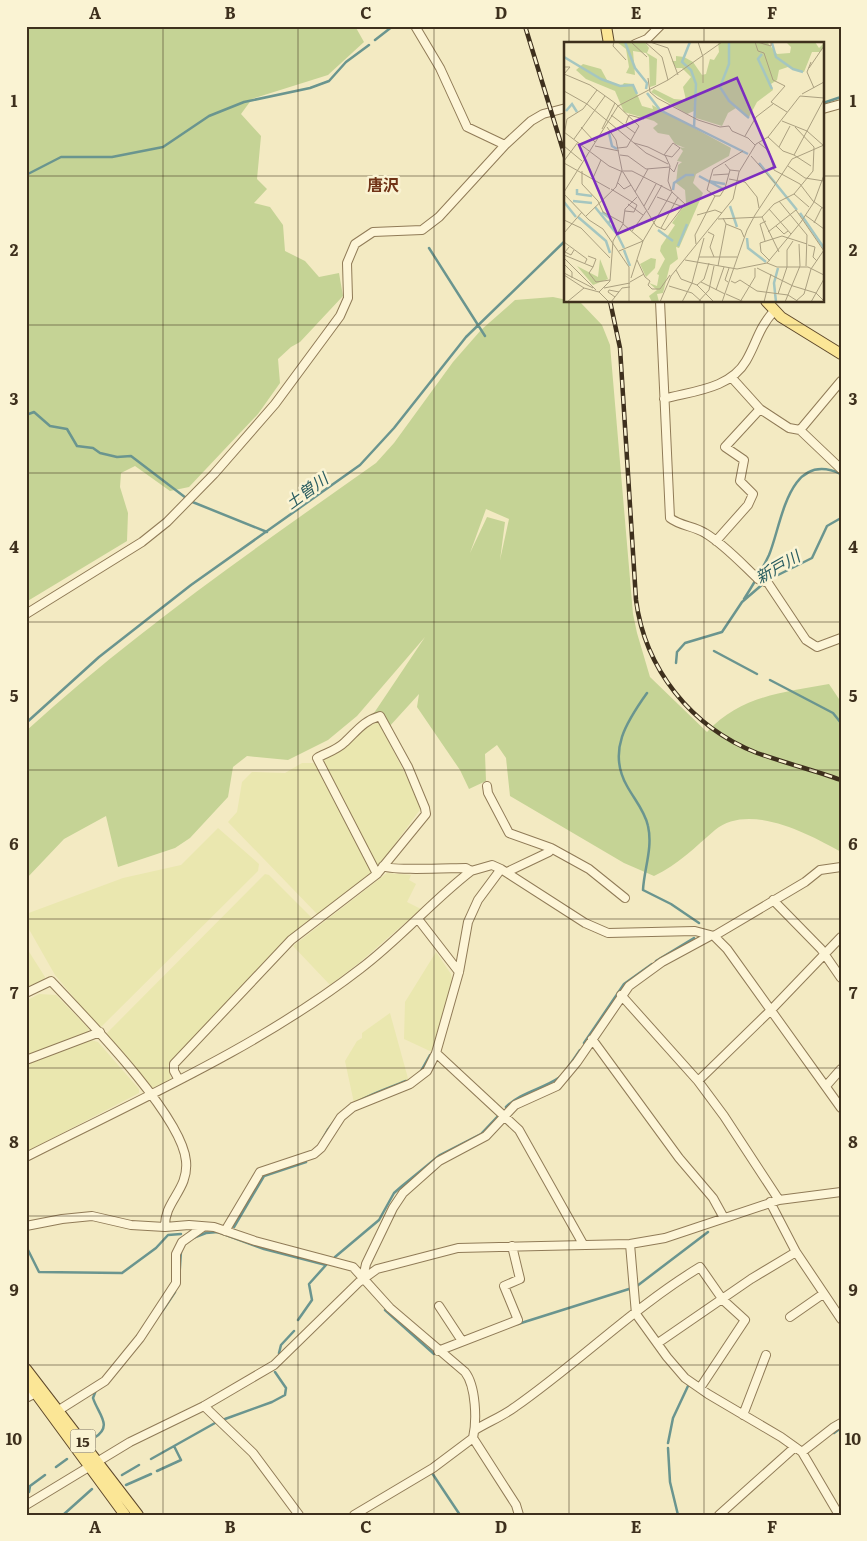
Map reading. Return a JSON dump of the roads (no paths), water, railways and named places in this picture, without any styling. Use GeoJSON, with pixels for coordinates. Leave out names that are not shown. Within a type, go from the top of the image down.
{"type":"FeatureCollection","features":[{"type":"Feature","properties":{"kind":"main road"},"geometry":{"type":"LineString","coordinates":[[606,26],[608,42]]}},
{"type":"Feature","properties":{"kind":"main road"},"geometry":{"type":"LineString","coordinates":[[767,302],[774,311],[794,326],[841,354]]}},
{"type":"Feature","properties":{"kind":"main road","name":"15"},"geometry":{"type":"LineString","coordinates":[[26,1369],[59,1410],[125,1515]]}},
{"type":"Feature","properties":{"kind":"main road","name":"15"},"geometry":{"type":"LineString","coordinates":[[26,1380],[31,1396],[94,1463],[138,1515]]}},
{"type":"Feature","properties":{"kind":"street"},"geometry":{"type":"LineString","coordinates":[[415,26],[440,68],[467,127],[505,146]]}},
{"type":"Feature","properties":{"kind":"street"},"geometry":{"type":"LineString","coordinates":[[640,42],[647,39],[660,26]]}},
{"type":"Feature","properties":{"kind":"street"},"geometry":{"type":"LineString","coordinates":[[824,109],[841,104]]}},
{"type":"Feature","properties":{"kind":"street"},"geometry":{"type":"LineString","coordinates":[[26,614],[142,542],[214,474],[275,404],[340,316],[348,298],[347,263],[356,244],[373,232],[422,230],[439,217],[531,121],[543,114],[564,109]]}},
{"type":"Feature","properties":{"kind":"street"},"geometry":{"type":"LineString","coordinates":[[660,302],[670,518],[675,522],[694,526],[716,541],[758,579],[765,581],[806,640],[817,647],[841,638]]}},
{"type":"Feature","properties":{"kind":"street"},"geometry":{"type":"LineString","coordinates":[[664,399],[722,383],[732,378],[746,361],[758,331],[774,311]]}},
{"type":"Feature","properties":{"kind":"street"},"geometry":{"type":"LineString","coordinates":[[732,378],[760,409],[789,428],[800,430],[841,469]]}},
{"type":"Feature","properties":{"kind":"street"},"geometry":{"type":"LineString","coordinates":[[800,430],[841,381]]}},
{"type":"Feature","properties":{"kind":"street"},"geometry":{"type":"LineString","coordinates":[[716,541],[748,505],[753,494],[740,481],[744,460],[725,446],[760,409]]}},
{"type":"Feature","properties":{"kind":"street"},"geometry":{"type":"LineString","coordinates":[[179,1080],[174,1071],[174,1064],[254,977],[291,940],[377,874],[426,814],[426,808],[408,767],[380,716],[370,719],[355,730],[345,742],[316,758],[377,874]]}},
{"type":"Feature","properties":{"kind":"street"},"geometry":{"type":"LineString","coordinates":[[487,786],[488,793],[509,833],[551,848],[581,863],[625,898]]}},
{"type":"Feature","properties":{"kind":"street"},"geometry":{"type":"LineString","coordinates":[[225,1231],[260,1172],[314,1154],[321,1148],[341,1117],[353,1107],[394,1091],[421,1077],[427,1071],[436,1053],[458,972],[468,922],[478,900],[504,870],[549,852],[551,848]]}},
{"type":"Feature","properties":{"kind":"street"},"geometry":{"type":"LineString","coordinates":[[383,866],[392,870],[425,867],[466,868],[471,871]]}},
{"type":"Feature","properties":{"kind":"street"},"geometry":{"type":"LineString","coordinates":[[26,1157],[179,1080],[313,1003],[362,968],[471,871],[492,866],[504,870],[585,923],[608,932],[696,931],[712,936],[727,949],[841,1108]]}},
{"type":"Feature","properties":{"kind":"street"},"geometry":{"type":"LineString","coordinates":[[363,1278],[366,1264],[393,1208],[403,1193],[439,1161],[486,1136],[515,1105],[558,1086],[629,986],[662,962],[712,936],[820,870],[841,867]]}},
{"type":"Feature","properties":{"kind":"street"},"geometry":{"type":"LineString","coordinates":[[773,900],[824,954],[841,978]]}},
{"type":"Feature","properties":{"kind":"street"},"geometry":{"type":"LineString","coordinates":[[418,918],[458,972]]}},
{"type":"Feature","properties":{"kind":"street"},"geometry":{"type":"LineString","coordinates":[[698,1081],[770,1011],[841,937]]}},
{"type":"Feature","properties":{"kind":"street"},"geometry":{"type":"LineString","coordinates":[[26,993],[51,981],[100,1032],[150,1094],[175,1130],[186,1160],[183,1186],[164,1214],[165,1227]]}},
{"type":"Feature","properties":{"kind":"street"},"geometry":{"type":"LineString","coordinates":[[621,995],[698,1081],[724,1116],[779,1200]]}},
{"type":"Feature","properties":{"kind":"street"},"geometry":{"type":"LineString","coordinates":[[26,1060],[100,1032]]}},
{"type":"Feature","properties":{"kind":"street"},"geometry":{"type":"LineString","coordinates":[[592,1040],[679,1158],[713,1198],[724,1218]]}},
{"type":"Feature","properties":{"kind":"street"},"geometry":{"type":"LineString","coordinates":[[436,1053],[519,1130],[583,1244]]}},
{"type":"Feature","properties":{"kind":"street"},"geometry":{"type":"LineString","coordinates":[[826,1086],[841,1069]]}},
{"type":"Feature","properties":{"kind":"street"},"geometry":{"type":"LineString","coordinates":[[26,1506],[94,1463],[160,1426],[204,1406],[274,1365],[363,1278],[386,1265],[446,1251],[512,1246],[630,1244],[665,1238],[770,1202],[841,1192]]}},
{"type":"Feature","properties":{"kind":"street"},"geometry":{"type":"LineString","coordinates":[[770,1202],[796,1252],[841,1319]]}},
{"type":"Feature","properties":{"kind":"street"},"geometry":{"type":"LineString","coordinates":[[26,1226],[62,1219],[92,1216],[131,1225],[165,1227],[189,1224],[225,1231],[353,1267],[390,1308],[438,1351],[465,1372],[471,1381],[474,1434],[516,1505],[519,1515]]}},
{"type":"Feature","properties":{"kind":"street"},"geometry":{"type":"LineString","coordinates":[[59,1410],[105,1380],[140,1338],[176,1284],[176,1254],[182,1242],[203,1227]]}},
{"type":"Feature","properties":{"kind":"street"},"geometry":{"type":"LineString","coordinates":[[630,1244],[636,1314],[667,1357],[684,1378],[799,1450],[839,1515]]}},
{"type":"Feature","properties":{"kind":"street"},"geometry":{"type":"LineString","coordinates":[[438,1351],[518,1320],[504,1286],[520,1279],[512,1246]]}},
{"type":"Feature","properties":{"kind":"street"},"geometry":{"type":"LineString","coordinates":[[658,1343],[751,1279],[796,1252]]}},
{"type":"Feature","properties":{"kind":"street"},"geometry":{"type":"LineString","coordinates":[[354,1515],[433,1468],[474,1434],[514,1408],[636,1314],[664,1289],[700,1267],[723,1300],[745,1320],[700,1388]]}},
{"type":"Feature","properties":{"kind":"street"},"geometry":{"type":"LineString","coordinates":[[790,1317],[823,1294]]}},
{"type":"Feature","properties":{"kind":"street"},"geometry":{"type":"LineString","coordinates":[[439,1306],[462,1341]]}},
{"type":"Feature","properties":{"kind":"street"},"geometry":{"type":"LineString","coordinates":[[743,1415],[766,1355]]}},
{"type":"Feature","properties":{"kind":"street"},"geometry":{"type":"LineString","coordinates":[[204,1406],[253,1453],[299,1515]]}},
{"type":"Feature","properties":{"kind":"street"},"geometry":{"type":"LineString","coordinates":[[719,1515],[799,1450],[841,1424]]}},
{"type":"Feature","properties":{"kind":"waterway"},"geometry":{"type":"LineString","coordinates":[[375,40],[393,26]]}},
{"type":"Feature","properties":{"kind":"waterway"},"geometry":{"type":"LineString","coordinates":[[26,175],[61,157],[112,157],[163,147],[209,116],[244,102],[310,88],[329,81],[346,62],[369,45]]}},
{"type":"Feature","properties":{"kind":"waterway","name":"土曽川"},"geometry":{"type":"LineString","coordinates":[[824,103],[841,97]]}},
{"type":"Feature","properties":{"kind":"waterway","name":"土曽川"},"geometry":{"type":"LineString","coordinates":[[26,723],[99,657],[191,585],[360,465],[394,428],[466,337],[564,242]]}},
{"type":"Feature","properties":{"kind":"waterway"},"geometry":{"type":"LineString","coordinates":[[429,248],[485,336]]}},
{"type":"Feature","properties":{"kind":"waterway"},"geometry":{"type":"LineString","coordinates":[[26,415],[34,412],[50,426],[67,429],[77,446],[93,448],[100,453],[117,457],[131,456],[190,501],[267,532]]}},
{"type":"Feature","properties":{"kind":"waterway"},"geometry":{"type":"LineString","coordinates":[[744,599],[769,555],[790,493],[798,480],[809,472],[823,469],[841,474]]}},
{"type":"Feature","properties":{"kind":"waterway","name":"新戸川"},"geometry":{"type":"LineString","coordinates":[[768,580],[812,558],[827,526],[841,518]]}},
{"type":"Feature","properties":{"kind":"waterway","name":"新戸川"},"geometry":{"type":"LineString","coordinates":[[676,663],[677,652],[685,643],[722,632],[742,602],[764,583]]}},
{"type":"Feature","properties":{"kind":"waterway"},"geometry":{"type":"LineString","coordinates":[[714,651],[757,674]]}},
{"type":"Feature","properties":{"kind":"waterway"},"geometry":{"type":"LineString","coordinates":[[770,680],[833,713],[841,723]]}},
{"type":"Feature","properties":{"kind":"waterway","name":"新戸川"},"geometry":{"type":"LineString","coordinates":[[647,693],[633,714],[622,737],[619,749],[621,773],[642,810],[648,826],[649,850],[643,890],[671,904],[699,923]]}},
{"type":"Feature","properties":{"kind":"waterway"},"geometry":{"type":"LineString","coordinates":[[656,961],[694,938]]}},
{"type":"Feature","properties":{"kind":"waterway"},"geometry":{"type":"LineString","coordinates":[[584,1043],[624,984],[652,964]]}},
{"type":"Feature","properties":{"kind":"waterway"},"geometry":{"type":"LineString","coordinates":[[567,1069],[580,1050]]}},
{"type":"Feature","properties":{"kind":"waterway"},"geometry":{"type":"LineString","coordinates":[[421,1071],[430,1055]]}},
{"type":"Feature","properties":{"kind":"waterway"},"geometry":{"type":"LineString","coordinates":[[506,1107],[525,1094],[560,1077]]}},
{"type":"Feature","properties":{"kind":"waterway"},"geometry":{"type":"LineString","coordinates":[[322,1140],[338,1117],[347,1109],[368,1096],[406,1081]]}},
{"type":"Feature","properties":{"kind":"waterway"},"geometry":{"type":"LineString","coordinates":[[335,1257],[379,1220],[394,1193],[402,1186],[440,1155],[481,1134],[498,1116]]}},
{"type":"Feature","properties":{"kind":"waterway"},"geometry":{"type":"LineString","coordinates":[[234,1227],[264,1176],[306,1162]]}},
{"type":"Feature","properties":{"kind":"waterway"},"geometry":{"type":"LineString","coordinates":[[193,1238],[206,1233],[218,1232],[264,1249],[326,1265]]}},
{"type":"Feature","properties":{"kind":"waterway"},"geometry":{"type":"LineString","coordinates":[[637,1286],[708,1232]]}},
{"type":"Feature","properties":{"kind":"waterway"},"geometry":{"type":"LineString","coordinates":[[26,1246],[39,1272],[122,1273],[156,1248],[168,1235],[181,1234]]}},
{"type":"Feature","properties":{"kind":"waterway"},"geometry":{"type":"LineString","coordinates":[[179,1282],[181,1251]]}},
{"type":"Feature","properties":{"kind":"waterway"},"geometry":{"type":"LineString","coordinates":[[298,1320],[312,1300],[309,1284],[326,1265]]}},
{"type":"Feature","properties":{"kind":"waterway"},"geometry":{"type":"LineString","coordinates":[[518,1324],[629,1289]]}},
{"type":"Feature","properties":{"kind":"waterway"},"geometry":{"type":"LineString","coordinates":[[163,1310],[175,1292]]}},
{"type":"Feature","properties":{"kind":"waterway"},"geometry":{"type":"LineString","coordinates":[[385,1310],[434,1354]]}},
{"type":"Feature","properties":{"kind":"waterway"},"geometry":{"type":"LineString","coordinates":[[279,1353],[281,1345],[294,1331]]}},
{"type":"Feature","properties":{"kind":"waterway"},"geometry":{"type":"LineString","coordinates":[[225,1419],[272,1402],[285,1395],[286,1388],[275,1372]]}},
{"type":"Feature","properties":{"kind":"waterway"},"geometry":{"type":"LineString","coordinates":[[668,1443],[673,1418],[688,1386]]}},
{"type":"Feature","properties":{"kind":"waterway"},"geometry":{"type":"LineString","coordinates":[[94,1438],[103,1429],[104,1424],[93,1398],[96,1390]]}},
{"type":"Feature","properties":{"kind":"waterway"},"geometry":{"type":"LineString","coordinates":[[151,1459],[215,1423]]}},
{"type":"Feature","properties":{"kind":"waterway"},"geometry":{"type":"LineString","coordinates":[[834,1433],[841,1428]]}},
{"type":"Feature","properties":{"kind":"waterway"},"geometry":{"type":"LineString","coordinates":[[157,1471],[181,1460],[174,1446]]}},
{"type":"Feature","properties":{"kind":"waterway"},"geometry":{"type":"LineString","coordinates":[[668,1448],[670,1482],[678,1515]]}},
{"type":"Feature","properties":{"kind":"waterway"},"geometry":{"type":"LineString","coordinates":[[56,1467],[67,1459]]}},
{"type":"Feature","properties":{"kind":"waterway"},"geometry":{"type":"LineString","coordinates":[[122,1475],[139,1465]]}},
{"type":"Feature","properties":{"kind":"waterway"},"geometry":{"type":"LineString","coordinates":[[432,1473],[460,1515]]}},
{"type":"Feature","properties":{"kind":"waterway"},"geometry":{"type":"LineString","coordinates":[[126,1485],[151,1474]]}},
{"type":"Feature","properties":{"kind":"waterway"},"geometry":{"type":"LineString","coordinates":[[26,1493],[29,1492],[30,1486],[45,1475]]}},
{"type":"Feature","properties":{"kind":"waterway"},"geometry":{"type":"LineString","coordinates":[[63,1515],[92,1489]]}},
{"type":"Feature","properties":{"kind":"railway"},"geometry":{"type":"LineString","coordinates":[[525,26],[564,153]]}},
{"type":"Feature","properties":{"kind":"railway"},"geometry":{"type":"LineString","coordinates":[[610,302],[620,348],[636,600],[641,625],[649,649],[675,693],[712,728],[733,742],[757,753],[841,780]]}},
{"type":"Feature","properties":{"kind":"district","name":"唐沢"},"geometry":{"type":"Point","coordinates":[383,184]}}]}
